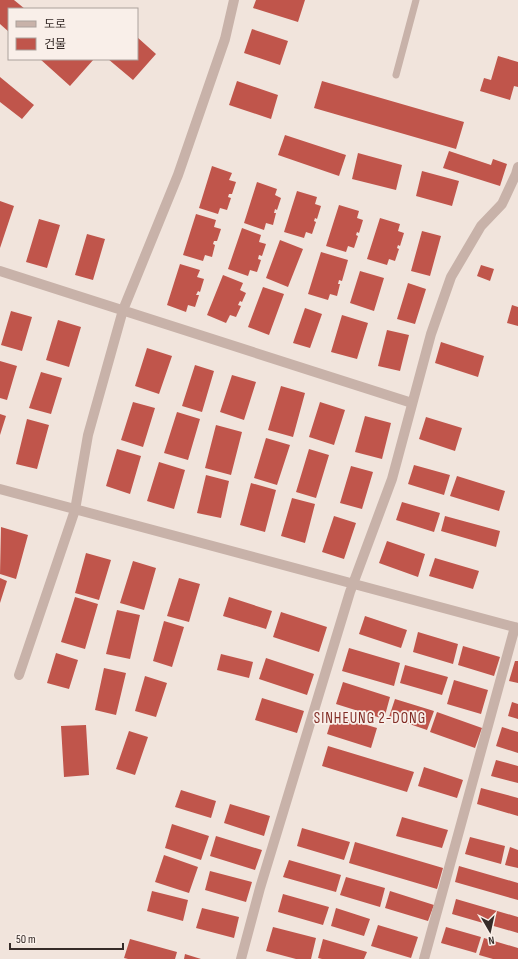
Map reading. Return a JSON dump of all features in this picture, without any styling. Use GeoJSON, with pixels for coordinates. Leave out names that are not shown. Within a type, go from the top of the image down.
{"type":"FeatureCollection","features":[{"type":"Feature","properties":{"kind":"street"},"geometry":{"type":"LineString","coordinates":[[19,675],[75,510],[88,435],[123,310],[178,175],[224,39],[234,0]]}},
{"type":"Feature","properties":{"kind":"street"},"geometry":{"type":"LineString","coordinates":[[241,959],[260,888],[352,585],[392,479],[431,334],[451,277],[481,226],[502,204],[518,167]]}},
{"type":"Feature","properties":{"kind":"street"},"geometry":{"type":"LineString","coordinates":[[0,272],[412,403]]}},
{"type":"Feature","properties":{"kind":"street"},"geometry":{"type":"LineString","coordinates":[[0,489],[516,628],[424,959]]}},
{"type":"Feature","properties":{"kind":"lane"},"geometry":{"type":"LineString","coordinates":[[396,75],[416,0]]}},
{"type":"Feature","properties":{"kind":"building"},"geometry":{"type":"Polygon","coordinates":[[[0,0],[14,0],[24,8],[8,8],[8,31],[0,24],[0,0]]]}},
{"type":"Feature","properties":{"kind":"building"},"geometry":{"type":"Polygon","coordinates":[[[256,0],[305,0],[298,22],[253,8],[256,0]]]}},
{"type":"Feature","properties":{"kind":"building"},"geometry":{"type":"Polygon","coordinates":[[[252,29],[288,41],[280,65],[244,53],[252,29]]]}},
{"type":"Feature","properties":{"kind":"building"},"geometry":{"type":"Polygon","coordinates":[[[138,38],[156,54],[133,80],[109,60],[138,60],[138,38]]]}},
{"type":"Feature","properties":{"kind":"building"},"geometry":{"type":"Polygon","coordinates":[[[498,56],[518,62],[518,87],[514,86],[510,100],[480,91],[484,78],[491,80],[498,56]]]}},
{"type":"Feature","properties":{"kind":"building"},"geometry":{"type":"Polygon","coordinates":[[[41,60],[93,60],[70,86],[41,60]]]}},
{"type":"Feature","properties":{"kind":"building"},"geometry":{"type":"Polygon","coordinates":[[[0,77],[34,105],[22,119],[0,102],[0,77]]]}},
{"type":"Feature","properties":{"kind":"building"},"geometry":{"type":"Polygon","coordinates":[[[237,81],[278,95],[271,119],[229,105],[237,81]]]}},
{"type":"Feature","properties":{"kind":"building"},"geometry":{"type":"Polygon","coordinates":[[[322,81],[464,122],[456,149],[314,108],[322,81]]]}},
{"type":"Feature","properties":{"kind":"building"},"geometry":{"type":"Polygon","coordinates":[[[285,135],[346,155],[339,176],[278,155],[285,135]]]}},
{"type":"Feature","properties":{"kind":"building"},"geometry":{"type":"Polygon","coordinates":[[[449,151],[491,165],[493,159],[507,164],[500,186],[443,168],[449,151]]]}},
{"type":"Feature","properties":{"kind":"building"},"geometry":{"type":"Polygon","coordinates":[[[358,153],[402,165],[396,190],[352,179],[358,153]]]}},
{"type":"Feature","properties":{"kind":"building"},"geometry":{"type":"Polygon","coordinates":[[[212,166],[232,173],[229,180],[236,182],[232,194],[229,194],[228,197],[231,198],[227,210],[220,208],[218,214],[199,208],[212,166]]]}},
{"type":"Feature","properties":{"kind":"building"},"geometry":{"type":"Polygon","coordinates":[[[422,171],[459,181],[452,206],[416,196],[422,171]]]}},
{"type":"Feature","properties":{"kind":"building"},"geometry":{"type":"Polygon","coordinates":[[[257,182],[277,189],[275,195],[281,198],[277,210],[275,209],[274,213],[276,213],[273,225],[266,223],[264,230],[244,223],[257,182]]]}},
{"type":"Feature","properties":{"kind":"building"},"geometry":{"type":"Polygon","coordinates":[[[297,191],[317,197],[315,204],[321,206],[317,219],[315,218],[314,221],[316,222],[312,234],[306,232],[304,238],[284,232],[297,191]]]}},
{"type":"Feature","properties":{"kind":"building"},"geometry":{"type":"Polygon","coordinates":[[[0,201],[14,206],[0,248],[0,201]]]}},
{"type":"Feature","properties":{"kind":"building"},"geometry":{"type":"Polygon","coordinates":[[[339,205],[359,211],[357,218],[363,220],[359,233],[357,232],[356,235],[358,236],[354,248],[348,246],[346,252],[326,246],[339,205]]]}},
{"type":"Feature","properties":{"kind":"building"},"geometry":{"type":"Polygon","coordinates":[[[196,214],[216,220],[214,227],[221,229],[217,241],[214,241],[213,244],[215,245],[212,257],[205,255],[203,261],[183,255],[196,214]]]}},
{"type":"Feature","properties":{"kind":"building"},"geometry":{"type":"Polygon","coordinates":[[[380,218],[400,224],[398,231],[404,233],[400,246],[398,245],[397,248],[399,249],[395,261],[389,259],[387,265],[367,259],[380,218]]]}},
{"type":"Feature","properties":{"kind":"building"},"geometry":{"type":"Polygon","coordinates":[[[39,219],[60,225],[47,268],[26,262],[39,219]]]}},
{"type":"Feature","properties":{"kind":"building"},"geometry":{"type":"Polygon","coordinates":[[[242,228],[261,235],[259,242],[266,244],[262,256],[259,255],[258,259],[261,260],[257,272],[250,270],[248,276],[228,269],[242,228]]]}},
{"type":"Feature","properties":{"kind":"building"},"geometry":{"type":"Polygon","coordinates":[[[422,231],[441,236],[430,276],[411,271],[422,231]]]}},
{"type":"Feature","properties":{"kind":"building"},"geometry":{"type":"Polygon","coordinates":[[[87,234],[105,239],[93,280],[75,275],[87,234]]]}},
{"type":"Feature","properties":{"kind":"building"},"geometry":{"type":"Polygon","coordinates":[[[280,240],[303,249],[288,287],[266,278],[280,240]]]}},
{"type":"Feature","properties":{"kind":"building"},"geometry":{"type":"Polygon","coordinates":[[[321,252],[348,260],[342,281],[339,280],[338,284],[340,284],[337,296],[330,294],[328,300],[308,294],[321,252]]]}},
{"type":"Feature","properties":{"kind":"building"},"geometry":{"type":"Polygon","coordinates":[[[180,264],[200,270],[197,277],[204,279],[200,292],[198,291],[196,295],[199,295],[195,307],[188,305],[186,312],[167,305],[180,264]]]}},
{"type":"Feature","properties":{"kind":"building"},"geometry":{"type":"Polygon","coordinates":[[[481,265],[494,269],[490,281],[477,276],[481,265]]]}},
{"type":"Feature","properties":{"kind":"building"},"geometry":{"type":"Polygon","coordinates":[[[360,271],[384,278],[374,311],[350,303],[360,271]]]}},
{"type":"Feature","properties":{"kind":"building"},"geometry":{"type":"Polygon","coordinates":[[[223,275],[243,283],[240,290],[246,293],[242,302],[240,301],[238,305],[241,306],[236,317],[230,315],[226,323],[207,315],[223,275]]]}},
{"type":"Feature","properties":{"kind":"building"},"geometry":{"type":"Polygon","coordinates":[[[408,283],[426,289],[415,324],[397,319],[408,283]]]}},
{"type":"Feature","properties":{"kind":"building"},"geometry":{"type":"Polygon","coordinates":[[[263,287],[284,294],[269,335],[248,327],[263,287]]]}},
{"type":"Feature","properties":{"kind":"building"},"geometry":{"type":"Polygon","coordinates":[[[512,305],[518,307],[518,326],[507,323],[512,305]]]}},
{"type":"Feature","properties":{"kind":"building"},"geometry":{"type":"Polygon","coordinates":[[[305,308],[322,314],[310,348],[293,343],[305,308]]]}},
{"type":"Feature","properties":{"kind":"building"},"geometry":{"type":"Polygon","coordinates":[[[11,311],[32,317],[22,351],[1,345],[11,311]]]}},
{"type":"Feature","properties":{"kind":"building"},"geometry":{"type":"Polygon","coordinates":[[[342,315],[368,323],[357,359],[331,352],[342,315]]]}},
{"type":"Feature","properties":{"kind":"building"},"geometry":{"type":"Polygon","coordinates":[[[58,320],[81,327],[69,367],[46,360],[58,320]]]}},
{"type":"Feature","properties":{"kind":"building"},"geometry":{"type":"Polygon","coordinates":[[[387,330],[409,335],[400,371],[378,366],[387,330]]]}},
{"type":"Feature","properties":{"kind":"building"},"geometry":{"type":"Polygon","coordinates":[[[441,342],[484,356],[478,377],[435,363],[441,342]]]}},
{"type":"Feature","properties":{"kind":"building"},"geometry":{"type":"Polygon","coordinates":[[[147,348],[172,356],[159,394],[135,386],[147,348]]]}},
{"type":"Feature","properties":{"kind":"building"},"geometry":{"type":"Polygon","coordinates":[[[0,361],[17,366],[7,400],[0,398],[0,361]]]}},
{"type":"Feature","properties":{"kind":"building"},"geometry":{"type":"Polygon","coordinates":[[[195,365],[214,371],[202,412],[182,406],[195,365]]]}},
{"type":"Feature","properties":{"kind":"building"},"geometry":{"type":"Polygon","coordinates":[[[41,372],[62,378],[51,414],[29,408],[41,372]]]}},
{"type":"Feature","properties":{"kind":"building"},"geometry":{"type":"Polygon","coordinates":[[[232,375],[256,382],[244,420],[220,412],[232,375]]]}},
{"type":"Feature","properties":{"kind":"building"},"geometry":{"type":"Polygon","coordinates":[[[281,386],[305,393],[293,437],[268,430],[281,386]]]}},
{"type":"Feature","properties":{"kind":"building"},"geometry":{"type":"Polygon","coordinates":[[[133,402],[155,408],[143,447],[121,440],[133,402]]]}},
{"type":"Feature","properties":{"kind":"building"},"geometry":{"type":"Polygon","coordinates":[[[320,402],[345,410],[334,445],[309,437],[320,402]]]}},
{"type":"Feature","properties":{"kind":"building"},"geometry":{"type":"Polygon","coordinates":[[[177,412],[200,419],[188,460],[164,453],[177,412]]]}},
{"type":"Feature","properties":{"kind":"building"},"geometry":{"type":"Polygon","coordinates":[[[0,414],[6,416],[0,435],[0,414]]]}},
{"type":"Feature","properties":{"kind":"building"},"geometry":{"type":"Polygon","coordinates":[[[365,416],[391,423],[382,459],[355,452],[365,416]]]}},
{"type":"Feature","properties":{"kind":"building"},"geometry":{"type":"Polygon","coordinates":[[[426,417],[462,428],[455,451],[419,439],[426,417]]]}},
{"type":"Feature","properties":{"kind":"building"},"geometry":{"type":"Polygon","coordinates":[[[27,419],[49,425],[37,469],[16,464],[27,419]]]}},
{"type":"Feature","properties":{"kind":"building"},"geometry":{"type":"Polygon","coordinates":[[[216,425],[242,432],[231,475],[205,468],[216,425]]]}},
{"type":"Feature","properties":{"kind":"building"},"geometry":{"type":"Polygon","coordinates":[[[266,438],[290,445],[277,485],[254,478],[266,438]]]}},
{"type":"Feature","properties":{"kind":"building"},"geometry":{"type":"Polygon","coordinates":[[[117,449],[141,456],[130,494],[106,486],[117,449]]]}},
{"type":"Feature","properties":{"kind":"building"},"geometry":{"type":"Polygon","coordinates":[[[309,449],[329,455],[316,498],[296,492],[309,449]]]}},
{"type":"Feature","properties":{"kind":"building"},"geometry":{"type":"Polygon","coordinates":[[[159,462],[185,470],[174,509],[147,501],[159,462]]]}},
{"type":"Feature","properties":{"kind":"building"},"geometry":{"type":"Polygon","coordinates":[[[414,465],[450,475],[444,495],[408,484],[414,465]]]}},
{"type":"Feature","properties":{"kind":"building"},"geometry":{"type":"Polygon","coordinates":[[[351,466],[373,472],[362,509],[340,503],[351,466]]]}},
{"type":"Feature","properties":{"kind":"building"},"geometry":{"type":"Polygon","coordinates":[[[206,475],[229,481],[221,518],[197,513],[206,475]]]}},
{"type":"Feature","properties":{"kind":"building"},"geometry":{"type":"Polygon","coordinates":[[[457,476],[505,491],[499,511],[450,496],[457,476]]]}},
{"type":"Feature","properties":{"kind":"building"},"geometry":{"type":"Polygon","coordinates":[[[251,483],[276,490],[265,532],[240,525],[251,483]]]}},
{"type":"Feature","properties":{"kind":"building"},"geometry":{"type":"Polygon","coordinates":[[[292,498],[315,504],[305,543],[281,536],[292,498]]]}},
{"type":"Feature","properties":{"kind":"building"},"geometry":{"type":"Polygon","coordinates":[[[402,502],[440,513],[434,532],[396,520],[402,502]]]}},
{"type":"Feature","properties":{"kind":"building"},"geometry":{"type":"Polygon","coordinates":[[[334,516],[356,523],[344,559],[322,552],[334,516]]]}},
{"type":"Feature","properties":{"kind":"building"},"geometry":{"type":"Polygon","coordinates":[[[445,516],[500,531],[496,547],[441,531],[445,516]]]}},
{"type":"Feature","properties":{"kind":"building"},"geometry":{"type":"Polygon","coordinates":[[[1,527],[28,535],[16,579],[0,574],[1,527]]]}},
{"type":"Feature","properties":{"kind":"building"},"geometry":{"type":"Polygon","coordinates":[[[387,541],[425,554],[418,577],[379,563],[387,541]]]}},
{"type":"Feature","properties":{"kind":"building"},"geometry":{"type":"Polygon","coordinates":[[[86,553],[111,560],[99,600],[75,593],[86,553]]]}},
{"type":"Feature","properties":{"kind":"building"},"geometry":{"type":"Polygon","coordinates":[[[435,558],[479,571],[473,589],[429,576],[435,558]]]}},
{"type":"Feature","properties":{"kind":"building"},"geometry":{"type":"Polygon","coordinates":[[[133,561],[156,568],[144,610],[120,603],[133,561]]]}},
{"type":"Feature","properties":{"kind":"building"},"geometry":{"type":"Polygon","coordinates":[[[0,578],[7,581],[0,603],[0,578]]]}},
{"type":"Feature","properties":{"kind":"building"},"geometry":{"type":"Polygon","coordinates":[[[179,578],[200,584],[189,622],[167,616],[179,578]]]}},
{"type":"Feature","properties":{"kind":"building"},"geometry":{"type":"Polygon","coordinates":[[[75,597],[98,604],[85,649],[61,642],[75,597]]]}},
{"type":"Feature","properties":{"kind":"building"},"geometry":{"type":"Polygon","coordinates":[[[229,597],[272,611],[266,629],[223,616],[229,597]]]}},
{"type":"Feature","properties":{"kind":"building"},"geometry":{"type":"Polygon","coordinates":[[[117,610],[140,615],[130,659],[106,654],[117,610]]]}},
{"type":"Feature","properties":{"kind":"building"},"geometry":{"type":"Polygon","coordinates":[[[281,612],[327,627],[319,652],[273,637],[281,612]]]}},
{"type":"Feature","properties":{"kind":"building"},"geometry":{"type":"Polygon","coordinates":[[[365,616],[407,630],[401,648],[359,634],[365,616]]]}},
{"type":"Feature","properties":{"kind":"building"},"geometry":{"type":"Polygon","coordinates":[[[164,621],[184,627],[172,667],[153,661],[164,621]]]}},
{"type":"Feature","properties":{"kind":"building"},"geometry":{"type":"Polygon","coordinates":[[[418,632],[458,644],[453,664],[413,652],[418,632]]]}},
{"type":"Feature","properties":{"kind":"building"},"geometry":{"type":"Polygon","coordinates":[[[463,646],[500,657],[494,676],[458,665],[463,646]]]}},
{"type":"Feature","properties":{"kind":"building"},"geometry":{"type":"Polygon","coordinates":[[[349,648],[400,663],[394,686],[342,671],[349,648]]]}},
{"type":"Feature","properties":{"kind":"building"},"geometry":{"type":"Polygon","coordinates":[[[56,653],[78,660],[69,689],[47,683],[56,653]]]}},
{"type":"Feature","properties":{"kind":"building"},"geometry":{"type":"Polygon","coordinates":[[[221,654],[253,662],[249,678],[217,670],[221,654]]]}},
{"type":"Feature","properties":{"kind":"building"},"geometry":{"type":"Polygon","coordinates":[[[266,658],[314,674],[307,695],[259,679],[266,658]]]}},
{"type":"Feature","properties":{"kind":"building"},"geometry":{"type":"Polygon","coordinates":[[[515,661],[518,661],[518,683],[509,681],[515,661]]]}},
{"type":"Feature","properties":{"kind":"building"},"geometry":{"type":"Polygon","coordinates":[[[405,665],[448,677],[442,695],[400,683],[405,665]]]}},
{"type":"Feature","properties":{"kind":"building"},"geometry":{"type":"Polygon","coordinates":[[[104,668],[126,673],[116,715],[95,710],[104,668]]]}},
{"type":"Feature","properties":{"kind":"building"},"geometry":{"type":"Polygon","coordinates":[[[145,676],[167,683],[156,717],[135,711],[145,676]]]}},
{"type":"Feature","properties":{"kind":"building"},"geometry":{"type":"Polygon","coordinates":[[[454,680],[488,690],[481,714],[447,704],[454,680]]]}},
{"type":"Feature","properties":{"kind":"building"},"geometry":{"type":"Polygon","coordinates":[[[343,682],[390,697],[384,719],[336,704],[343,682]]]}},
{"type":"Feature","properties":{"kind":"building"},"geometry":{"type":"Polygon","coordinates":[[[262,698],[304,711],[297,733],[255,720],[262,698]]]}},
{"type":"Feature","properties":{"kind":"building"},"geometry":{"type":"Polygon","coordinates":[[[395,699],[434,711],[427,730],[389,717],[395,699]]]}},
{"type":"Feature","properties":{"kind":"building"},"geometry":{"type":"Polygon","coordinates":[[[512,702],[518,704],[518,719],[508,716],[512,702]]]}},
{"type":"Feature","properties":{"kind":"building"},"geometry":{"type":"Polygon","coordinates":[[[437,712],[482,728],[475,748],[430,732],[437,712]]]}},
{"type":"Feature","properties":{"kind":"building"},"geometry":{"type":"Polygon","coordinates":[[[333,715],[377,728],[371,748],[327,734],[333,715]]]}},
{"type":"Feature","properties":{"kind":"building"},"geometry":{"type":"Polygon","coordinates":[[[86,725],[89,775],[64,777],[61,726],[86,725]]]}},
{"type":"Feature","properties":{"kind":"building"},"geometry":{"type":"Polygon","coordinates":[[[502,727],[518,732],[518,753],[496,746],[502,727]]]}},
{"type":"Feature","properties":{"kind":"building"},"geometry":{"type":"Polygon","coordinates":[[[129,731],[148,737],[135,775],[116,769],[129,731]]]}},
{"type":"Feature","properties":{"kind":"building"},"geometry":{"type":"Polygon","coordinates":[[[328,746],[414,772],[407,792],[322,766],[328,746]]]}},
{"type":"Feature","properties":{"kind":"building"},"geometry":{"type":"Polygon","coordinates":[[[496,760],[518,766],[518,783],[491,776],[496,760]]]}},
{"type":"Feature","properties":{"kind":"building"},"geometry":{"type":"Polygon","coordinates":[[[424,767],[463,780],[457,798],[418,786],[424,767]]]}},
{"type":"Feature","properties":{"kind":"building"},"geometry":{"type":"Polygon","coordinates":[[[481,788],[518,798],[518,816],[477,804],[481,788]]]}},
{"type":"Feature","properties":{"kind":"building"},"geometry":{"type":"Polygon","coordinates":[[[181,790],[216,801],[211,818],[175,807],[181,790]]]}},
{"type":"Feature","properties":{"kind":"building"},"geometry":{"type":"Polygon","coordinates":[[[230,804],[270,816],[264,836],[224,823],[230,804]]]}},
{"type":"Feature","properties":{"kind":"building"},"geometry":{"type":"Polygon","coordinates":[[[402,817],[448,830],[442,848],[396,836],[402,817]]]}},
{"type":"Feature","properties":{"kind":"building"},"geometry":{"type":"Polygon","coordinates":[[[172,824],[209,836],[201,860],[165,848],[172,824]]]}},
{"type":"Feature","properties":{"kind":"building"},"geometry":{"type":"Polygon","coordinates":[[[302,828],[350,842],[344,860],[297,846],[302,828]]]}},
{"type":"Feature","properties":{"kind":"building"},"geometry":{"type":"Polygon","coordinates":[[[216,836],[262,850],[255,870],[210,856],[216,836]]]}},
{"type":"Feature","properties":{"kind":"building"},"geometry":{"type":"Polygon","coordinates":[[[470,837],[505,846],[501,864],[465,854],[470,837]]]}},
{"type":"Feature","properties":{"kind":"building"},"geometry":{"type":"Polygon","coordinates":[[[355,842],[443,868],[437,889],[349,863],[355,842]]]}},
{"type":"Feature","properties":{"kind":"building"},"geometry":{"type":"Polygon","coordinates":[[[510,847],[518,850],[518,868],[505,865],[510,847]]]}},
{"type":"Feature","properties":{"kind":"building"},"geometry":{"type":"Polygon","coordinates":[[[164,855],[198,867],[189,893],[155,882],[164,855]]]}},
{"type":"Feature","properties":{"kind":"building"},"geometry":{"type":"Polygon","coordinates":[[[289,860],[341,875],[336,892],[283,877],[289,860]]]}},
{"type":"Feature","properties":{"kind":"building"},"geometry":{"type":"Polygon","coordinates":[[[459,866],[518,883],[518,900],[455,882],[459,866]]]}},
{"type":"Feature","properties":{"kind":"building"},"geometry":{"type":"Polygon","coordinates":[[[210,871],[252,882],[246,902],[205,890],[210,871]]]}},
{"type":"Feature","properties":{"kind":"building"},"geometry":{"type":"Polygon","coordinates":[[[346,877],[385,888],[380,907],[340,895],[346,877]]]}},
{"type":"Feature","properties":{"kind":"building"},"geometry":{"type":"Polygon","coordinates":[[[152,891],[188,900],[183,921],[147,911],[152,891]]]}},
{"type":"Feature","properties":{"kind":"building"},"geometry":{"type":"Polygon","coordinates":[[[390,891],[434,905],[428,921],[385,908],[390,891]]]}},
{"type":"Feature","properties":{"kind":"building"},"geometry":{"type":"Polygon","coordinates":[[[283,894],[329,907],[323,925],[278,912],[283,894]]]}},
{"type":"Feature","properties":{"kind":"building"},"geometry":{"type":"Polygon","coordinates":[[[456,899],[518,917],[518,933],[452,914],[456,899]]]}},
{"type":"Feature","properties":{"kind":"building"},"geometry":{"type":"Polygon","coordinates":[[[202,908],[239,917],[234,938],[196,928],[202,908]]]}},
{"type":"Feature","properties":{"kind":"building"},"geometry":{"type":"Polygon","coordinates":[[[336,908],[370,919],[364,936],[331,926],[336,908]]]}},
{"type":"Feature","properties":{"kind":"building"},"geometry":{"type":"Polygon","coordinates":[[[378,925],[418,937],[411,958],[371,946],[378,925]]]}},
{"type":"Feature","properties":{"kind":"building"},"geometry":{"type":"Polygon","coordinates":[[[273,927],[316,938],[311,959],[296,959],[266,951],[273,927]]]}},
{"type":"Feature","properties":{"kind":"building"},"geometry":{"type":"Polygon","coordinates":[[[446,927],[481,937],[476,953],[441,943],[446,927]]]}},
{"type":"Feature","properties":{"kind":"building"},"geometry":{"type":"Polygon","coordinates":[[[484,938],[518,948],[518,959],[493,959],[479,955],[484,938]]]}},
{"type":"Feature","properties":{"kind":"building"},"geometry":{"type":"Polygon","coordinates":[[[130,939],[177,952],[175,959],[124,958],[130,939]]]}},
{"type":"Feature","properties":{"kind":"building"},"geometry":{"type":"Polygon","coordinates":[[[323,939],[367,952],[364,959],[318,958],[323,939]]]}},
{"type":"Feature","properties":{"kind":"building"},"geometry":{"type":"Polygon","coordinates":[[[185,954],[201,959],[184,959],[185,954]]]}},
{"type":"Feature","properties":{"kind":"district","name":"SINHEUNG 2-DONG"},"geometry":{"type":"Point","coordinates":[370,718]}}]}
